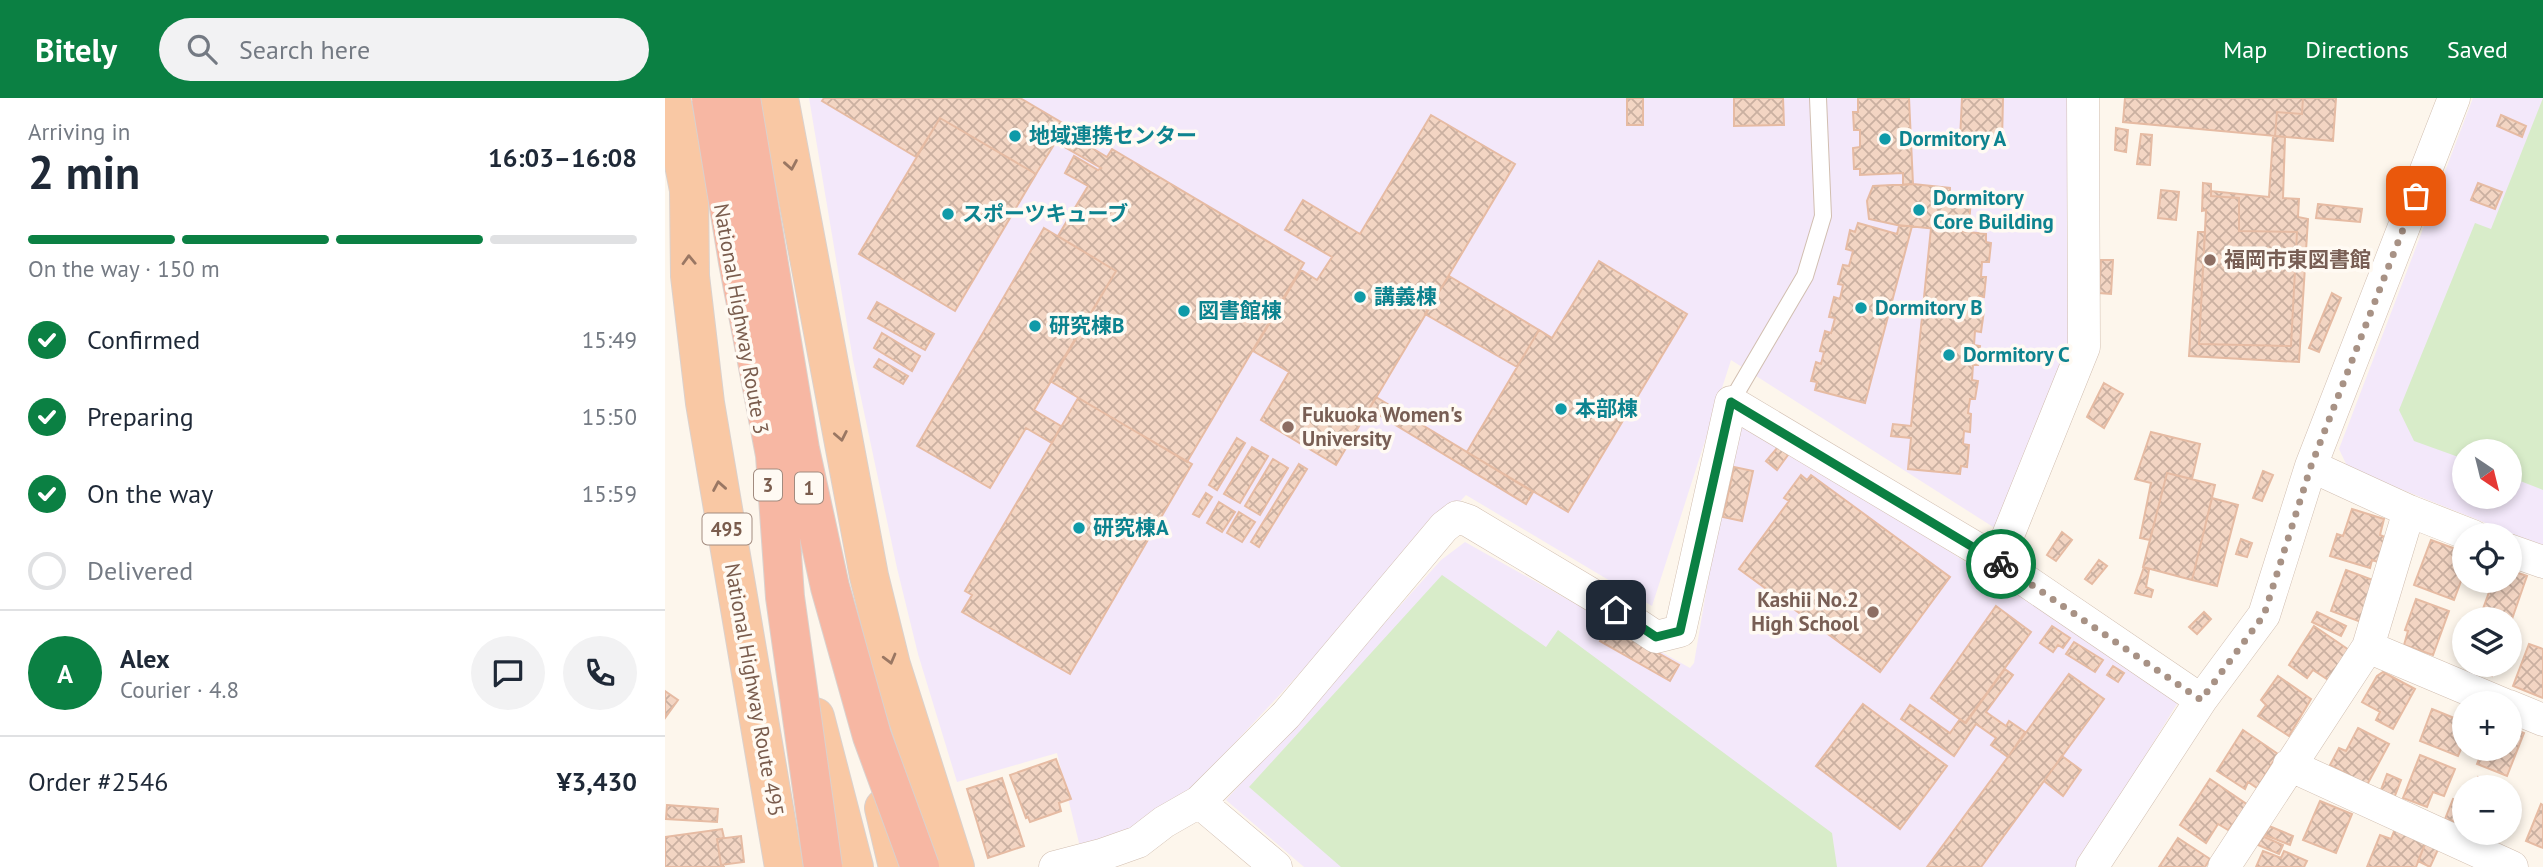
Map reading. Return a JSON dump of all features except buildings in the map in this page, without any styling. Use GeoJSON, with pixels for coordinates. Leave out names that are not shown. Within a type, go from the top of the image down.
{"type":"FeatureCollection","features":[{"type":"Feature","properties":{"kind":"highway","name":"National Highway Route 495"},"geometry":{"type":"LineString","coordinates":[[669,98],[689,190],[690,276],[705,403],[784,867]]}},
{"type":"Feature","properties":{"kind":"highway","name":"National Highway Route 3"},"geometry":{"type":"LineString","coordinates":[[703,98],[752,376],[786,603],[854,867]]}},
{"type":"Feature","properties":{"kind":"highway","name":"1"},"geometry":{"type":"LineString","coordinates":[[711,98],[738,262],[775,455],[785,597],[823,867]]}},
{"type":"Feature","properties":{"kind":"highway","name":"1"},"geometry":{"type":"LineString","coordinates":[[741,98],[800,449],[830,587],[872,736],[920,867]]}},
{"type":"Feature","properties":{"kind":"highway","name":"National Highway Route 3"},"geometry":{"type":"LineString","coordinates":[[748,98],[825,587],[898,867]]}},
{"type":"Feature","properties":{"kind":"highway"},"geometry":{"type":"LineString","coordinates":[[779,98],[869,576],[891,665],[955,867]]}},
{"type":"Feature","properties":{"kind":"highway"},"geometry":{"type":"LineString","coordinates":[[755,146],[828,369]]}},
{"type":"Feature","properties":{"kind":"street"},"geometry":{"type":"LineString","coordinates":[[1991,557],[2007,538],[2084,347],[2084,98]]}},
{"type":"Feature","properties":{"kind":"street"},"geometry":{"type":"LineString","coordinates":[[2092,867],[2201,700],[2264,615],[2311,466],[2454,98]]}},
{"type":"Feature","properties":{"kind":"street"},"geometry":{"type":"LineString","coordinates":[[1055,867],[1138,842],[1164,822],[1199,802],[1286,715],[1444,527],[1457,517],[1469,521],[1585,590],[1656,637],[1680,631],[1731,402],[1991,557],[2201,700]]}},
{"type":"Feature","properties":{"kind":"street"},"geometry":{"type":"LineString","coordinates":[[2311,466],[2452,528]]}},
{"type":"Feature","properties":{"kind":"street"},"geometry":{"type":"LineString","coordinates":[[2224,867],[2368,647],[2409,511]]}},
{"type":"Feature","properties":{"kind":"street"},"geometry":{"type":"LineString","coordinates":[[2522,555],[2543,562]]}},
{"type":"Feature","properties":{"kind":"street"},"geometry":{"type":"LineString","coordinates":[[2368,647],[2472,691]]}},
{"type":"Feature","properties":{"kind":"street"},"geometry":{"type":"LineString","coordinates":[[2522,711],[2543,720]]}},
{"type":"Feature","properties":{"kind":"street"},"geometry":{"type":"LineString","coordinates":[[2289,765],[2512,867]]}},
{"type":"Feature","properties":{"kind":"street"},"geometry":{"type":"LineString","coordinates":[[1199,802],[1276,867]]}},
{"type":"Feature","properties":{"kind":"lane"},"geometry":{"type":"LineString","coordinates":[[1731,402],[1805,276],[1823,216],[1818,98]]}},
{"type":"Feature","properties":{"kind":"shaded area","name":"Fukuoka Women's University"},"geometry":{"type":"Polygon","coordinates":[[[809,98],[2074,98],[2068,351],[2001,532],[1731,360],[1652,606],[1466,495],[1189,792],[1135,836],[1080,847],[1057,753],[957,782],[918,654],[897,568],[853,360],[809,98]]]}},
{"type":"Feature","properties":{"kind":"shaded area"},"geometry":{"type":"Polygon","coordinates":[[[2473,98],[2543,98],[2543,546],[2522,538],[2522,523],[2486,523],[2348,468],[2339,449],[2473,98]]]}},
{"type":"Feature","properties":{"kind":"shaded area","name":"Kashii No.2 High School"},"geometry":{"type":"Polygon","coordinates":[[[1736,415],[2180,699],[2077,867],[1304,867],[1226,800],[1441,560],[1465,542],[1690,668],[1694,663],[1736,415]]]}},
{"type":"Feature","properties":{"kind":"green space"},"geometry":{"type":"Polygon","coordinates":[[[2543,98],[2543,490],[2522,482],[2522,439],[2452,439],[2452,455],[2414,441],[2399,410],[2475,223],[2491,229],[2543,98]]]}},
{"type":"Feature","properties":{"kind":"green space"},"geometry":{"type":"Polygon","coordinates":[[[1442,575],[1546,647],[1558,630],[1832,833],[1837,867],[1341,867],[1249,787],[1442,575]]]}},
{"type":"Feature","properties":{"kind":"way so far"},"geometry":{"type":"LineString","coordinates":[[2001,564],[2201,700],[2264,615],[2311,466],[2416,196]]}},
{"type":"Feature","properties":{"kind":"place","name":"地域連携センター"},"geometry":{"type":"Point","coordinates":[1015,136]}},
{"type":"Feature","properties":{"kind":"place","name":"Dormitory A"},"geometry":{"type":"Point","coordinates":[1885,139]}},
{"type":"Feature","properties":{"kind":"place","name":"Dormitory Core Building"},"geometry":{"type":"Point","coordinates":[1919,210]}},
{"type":"Feature","properties":{"kind":"place","name":"スポーツキューブ"},"geometry":{"type":"Point","coordinates":[948,214]}},
{"type":"Feature","properties":{"kind":"place","name":"福岡市東図書館"},"geometry":{"type":"Point","coordinates":[2210,260]}},
{"type":"Feature","properties":{"kind":"place","name":"講義棟"},"geometry":{"type":"Point","coordinates":[1360,297]}},
{"type":"Feature","properties":{"kind":"place","name":"Dormitory B"},"geometry":{"type":"Point","coordinates":[1861,308]}},
{"type":"Feature","properties":{"kind":"place","name":"図書館棟"},"geometry":{"type":"Point","coordinates":[1184,311]}},
{"type":"Feature","properties":{"kind":"place","name":"研究棟B"},"geometry":{"type":"Point","coordinates":[1035,326]}},
{"type":"Feature","properties":{"kind":"place","name":"Dormitory C"},"geometry":{"type":"Point","coordinates":[1949,355]}},
{"type":"Feature","properties":{"kind":"place","name":"本部棟"},"geometry":{"type":"Point","coordinates":[1561,409]}},
{"type":"Feature","properties":{"kind":"place","name":"Fukuoka Women's University"},"geometry":{"type":"Point","coordinates":[1288,427]}},
{"type":"Feature","properties":{"kind":"place","name":"研究棟A"},"geometry":{"type":"Point","coordinates":[1079,528]}},
{"type":"Feature","properties":{"kind":"place","name":"Kashii No.2 High School"},"geometry":{"type":"Point","coordinates":[1873,612]}},
{"type":"Feature","properties":{"kind":"route"},"geometry":{"type":"LineString","coordinates":[[1616,610],[1656,637],[1680,631],[1731,402],[2001,564]]}}]}
